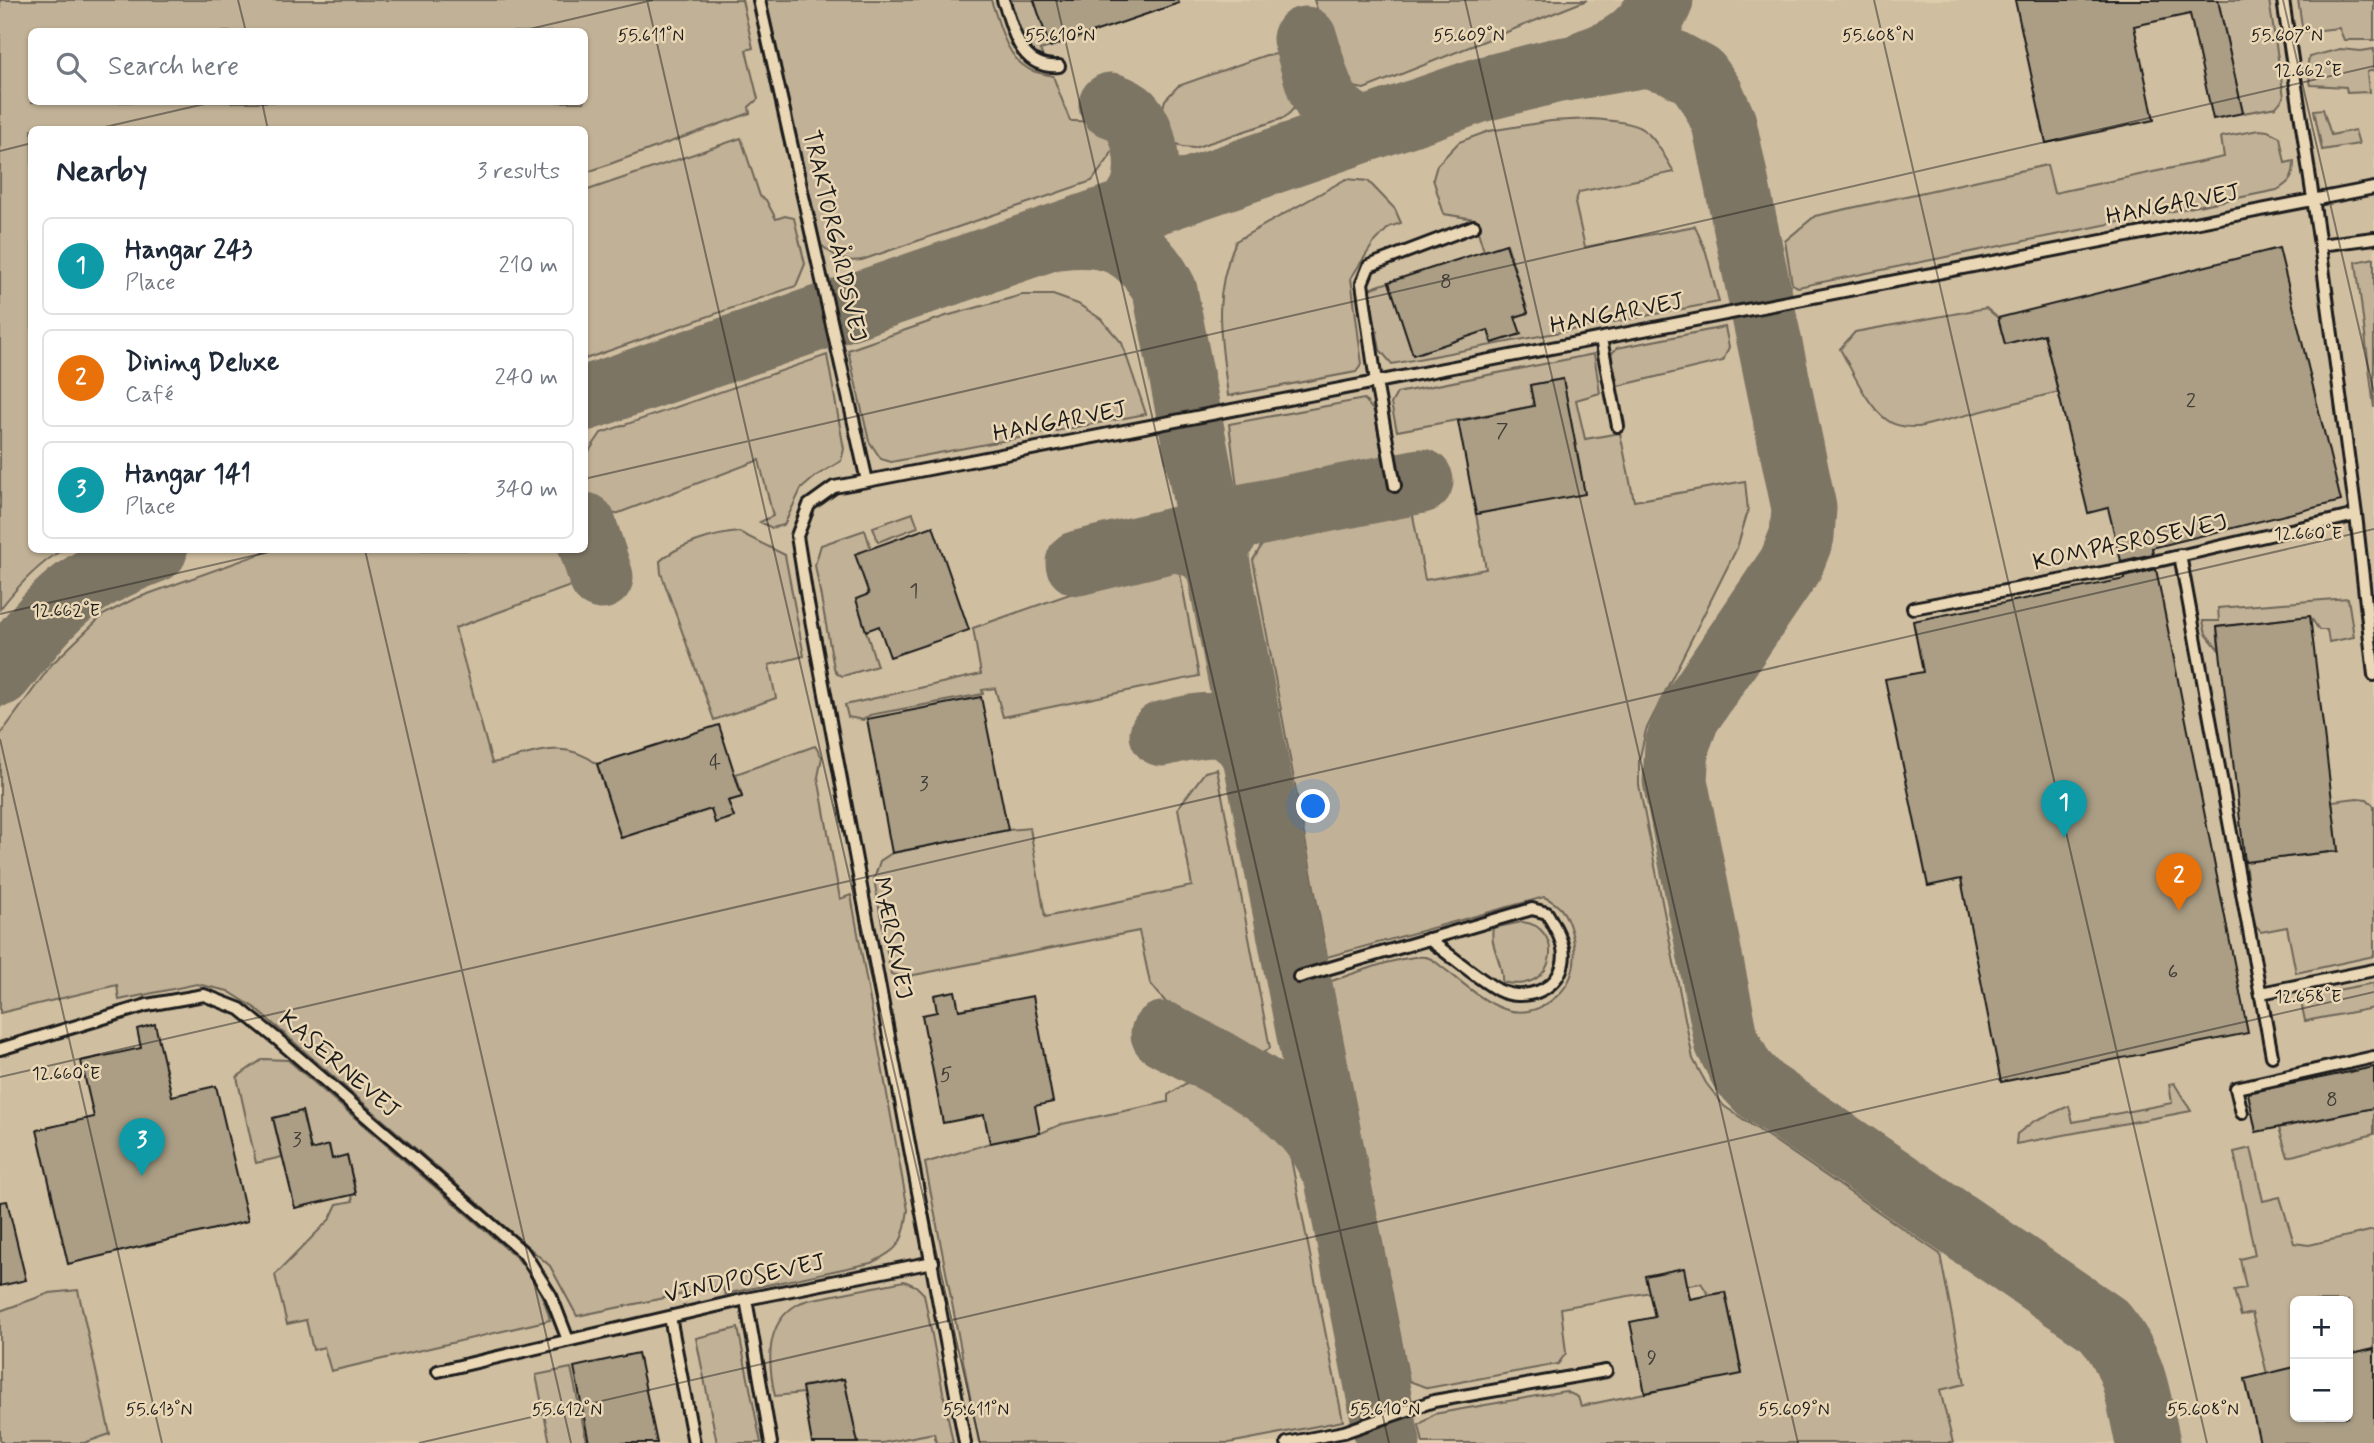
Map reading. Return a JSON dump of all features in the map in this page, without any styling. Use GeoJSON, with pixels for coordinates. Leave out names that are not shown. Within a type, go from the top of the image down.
{"type":"FeatureCollection","features":[{"type":"Feature","properties":{"kind":"lane","name":"TRAKTORGÅRDSVEJ"},"geometry":{"type":"LineString","coordinates":[[759,0],[867,481]]}},
{"type":"Feature","properties":{"kind":"lane"},"geometry":{"type":"LineString","coordinates":[[1003,0],[1023,53],[1040,64],[1059,66]]}},
{"type":"Feature","properties":{"kind":"lane"},"geometry":{"type":"LineString","coordinates":[[2283,0],[2320,244],[2374,675]]}},
{"type":"Feature","properties":{"kind":"lane","name":"HANGARVEJ"},"geometry":{"type":"LineString","coordinates":[[867,481],[2374,188]]}},
{"type":"Feature","properties":{"kind":"lane"},"geometry":{"type":"LineString","coordinates":[[1395,486],[1362,283],[1369,266],[1474,226]]}},
{"type":"Feature","properties":{"kind":"lane"},"geometry":{"type":"LineString","coordinates":[[2320,244],[2374,238]]}},
{"type":"Feature","properties":{"kind":"lane"},"geometry":{"type":"LineString","coordinates":[[1601,339],[1618,426]]}},
{"type":"Feature","properties":{"kind":"lane","name":"MÆRSKVEJ"},"geometry":{"type":"LineString","coordinates":[[867,481],[834,488],[809,505],[797,536],[834,748],[965,1443]]}},
{"type":"Feature","properties":{"kind":"lane","name":"KOMPASROSEVEJ"},"geometry":{"type":"LineString","coordinates":[[1913,608],[2123,569],[2356,515]]}},
{"type":"Feature","properties":{"kind":"lane"},"geometry":{"type":"LineString","coordinates":[[2180,555],[2272,1056]]}},
{"type":"Feature","properties":{"kind":"lane"},"geometry":{"type":"LineString","coordinates":[[1299,977],[1428,939],[1532,909],[1547,913],[1560,935],[1564,962],[1556,979],[1540,992],[1516,996],[1498,990],[1428,939]]}},
{"type":"Feature","properties":{"kind":"lane"},"geometry":{"type":"LineString","coordinates":[[2261,993],[2374,970]]}},
{"type":"Feature","properties":{"kind":"lane","name":"KASERNEVEJ"},"geometry":{"type":"LineString","coordinates":[[0,1049],[147,1005],[204,995],[240,1009],[524,1253],[551,1296],[568,1340]]}},
{"type":"Feature","properties":{"kind":"lane"},"geometry":{"type":"LineString","coordinates":[[2242,1113],[2236,1088],[2374,1057]]}},
{"type":"Feature","properties":{"kind":"lane","name":"VINDPOSEVEJ"},"geometry":{"type":"LineString","coordinates":[[438,1371],[746,1299],[933,1262]]}},
{"type":"Feature","properties":{"kind":"lane"},"geometry":{"type":"LineString","coordinates":[[746,1299],[771,1443]]}},
{"type":"Feature","properties":{"kind":"lane"},"geometry":{"type":"LineString","coordinates":[[670,1317],[694,1443]]}},
{"type":"Feature","properties":{"kind":"lane"},"geometry":{"type":"LineString","coordinates":[[1287,1443],[1344,1432],[1434,1402],[1606,1371]]}},
{"type":"Feature","properties":{"kind":"shaded area"},"geometry":{"type":"Polygon","coordinates":[[[0,0],[2316,0],[2374,30],[2374,1443],[0,1443],[0,0]]]}},
{"type":"Feature","properties":{"kind":"shaded area"},"geometry":{"type":"Polygon","coordinates":[[[0,0],[742,0],[753,48],[746,50],[758,99],[749,107],[750,113],[588,172],[588,126],[28,126],[28,553],[58,553],[14,592],[0,609],[0,0]]]}},
{"type":"Feature","properties":{"kind":"shaded area"},"geometry":{"type":"Polygon","coordinates":[[[766,0],[991,0],[1013,55],[1030,70],[1053,76],[1070,121],[1098,123],[1109,130],[1116,143],[1092,181],[862,260],[849,261],[840,258],[821,245],[766,0]]]}},
{"type":"Feature","properties":{"kind":"shaded area"},"geometry":{"type":"Polygon","coordinates":[[[1008,0],[1034,0],[1050,47],[1040,50],[1043,57],[1039,58],[1026,46],[1008,0]]]}},
{"type":"Feature","properties":{"kind":"shaded area"},"geometry":{"type":"Polygon","coordinates":[[[1314,0],[1587,0],[1364,89],[1349,86],[1340,77],[1314,0]]]}},
{"type":"Feature","properties":{"kind":"shaded area"},"geometry":{"type":"Polygon","coordinates":[[[2218,0],[2269,0],[2284,97],[2276,107],[2243,113],[2218,0]]]}},
{"type":"Feature","properties":{"kind":"shaded area"},"geometry":{"type":"Polygon","coordinates":[[[2298,0],[2374,0],[2374,40],[2344,40],[2339,28],[2303,32],[2298,0]]]}},
{"type":"Feature","properties":{"kind":"shaded area"},"geometry":{"type":"Polygon","coordinates":[[[2340,49],[2374,49],[2374,70],[2367,72],[2369,92],[2347,93],[2346,87],[2311,85],[2307,68],[2309,57],[2340,49]]]}},
{"type":"Feature","properties":{"kind":"shaded area"},"geometry":{"type":"Polygon","coordinates":[[[1281,54],[1295,68],[1301,85],[1297,102],[1284,118],[1194,148],[1182,147],[1172,141],[1161,115],[1165,100],[1178,86],[1266,55],[1281,54]]]}},
{"type":"Feature","properties":{"kind":"shaded area"},"geometry":{"type":"Polygon","coordinates":[[[2323,109],[2331,135],[2355,130],[2359,144],[2322,150],[2314,110],[2323,109]]]}},
{"type":"Feature","properties":{"kind":"shaded area"},"geometry":{"type":"Polygon","coordinates":[[[1591,119],[1623,122],[1643,129],[1657,144],[1674,172],[1579,192],[1575,203],[1585,247],[1695,226],[1706,252],[1719,302],[1392,364],[1380,350],[1369,289],[1389,282],[1413,354],[1488,330],[1492,343],[1521,334],[1515,317],[1528,312],[1507,244],[1484,251],[1474,219],[1444,214],[1433,179],[1437,165],[1459,142],[1489,131],[1551,121],[1591,119]]]}},
{"type":"Feature","properties":{"kind":"shaded area"},"geometry":{"type":"Polygon","coordinates":[[[2259,130],[2280,137],[2285,163],[2294,161],[2291,178],[2277,190],[1798,287],[1792,284],[1785,241],[1815,216],[2047,165],[2054,193],[2224,157],[2221,137],[2259,130]]]}},
{"type":"Feature","properties":{"kind":"shaded area"},"geometry":{"type":"Polygon","coordinates":[[[741,138],[760,196],[766,200],[776,219],[785,216],[794,218],[805,264],[796,286],[588,358],[588,190],[741,138]]]}},
{"type":"Feature","properties":{"kind":"shaded area"},"geometry":{"type":"Polygon","coordinates":[[[1346,179],[1368,181],[1395,209],[1401,223],[1389,227],[1373,244],[1351,278],[1362,364],[1356,372],[1228,396],[1220,318],[1223,281],[1236,241],[1346,179]]]}},
{"type":"Feature","properties":{"kind":"shaded area"},"geometry":{"type":"Polygon","coordinates":[[[2374,258],[2374,408],[2356,262],[2374,258]]]}},
{"type":"Feature","properties":{"kind":"shaded area"},"geometry":{"type":"Polygon","coordinates":[[[1022,295],[1053,295],[1078,304],[1101,319],[1122,343],[1146,414],[891,462],[881,459],[869,441],[848,350],[946,316],[1022,295]]]}},
{"type":"Feature","properties":{"kind":"shaded area"},"geometry":{"type":"Polygon","coordinates":[[[1986,308],[1998,318],[2005,344],[2044,334],[2058,392],[1919,427],[1902,426],[1887,420],[1873,406],[1840,349],[1855,332],[1986,308]]]}},
{"type":"Feature","properties":{"kind":"shaded area"},"geometry":{"type":"Polygon","coordinates":[[[1725,327],[1729,347],[1723,361],[1618,386],[1611,354],[1617,348],[1725,327]]]}},
{"type":"Feature","properties":{"kind":"shaded area"},"geometry":{"type":"Polygon","coordinates":[[[1594,354],[1600,393],[1576,400],[1585,439],[1620,433],[1634,501],[1745,481],[1748,511],[1737,548],[1646,730],[1639,761],[1639,785],[1693,1059],[1706,1083],[1724,1106],[1940,1254],[1965,1384],[1940,1390],[1953,1443],[1423,1443],[1419,1425],[1434,1414],[1565,1391],[1578,1397],[1581,1406],[1742,1373],[1725,1292],[1709,1295],[1701,1283],[1561,1308],[1566,1353],[1558,1364],[1428,1388],[1409,1381],[1331,981],[1395,961],[1429,958],[1485,1000],[1513,1011],[1527,1011],[1542,1007],[1567,984],[1574,962],[1573,938],[1564,913],[1544,897],[1327,957],[1253,560],[1262,545],[1412,510],[1425,580],[1486,569],[1476,514],[1584,493],[1563,379],[1530,385],[1534,406],[1397,431],[1391,404],[1397,393],[1594,354]]]}},
{"type":"Feature","properties":{"kind":"shaded area"},"geometry":{"type":"Polygon","coordinates":[[[827,355],[844,449],[841,461],[801,489],[784,525],[772,528],[760,522],[773,516],[759,460],[616,514],[593,506],[588,496],[588,452],[601,433],[827,355]]]}},
{"type":"Feature","properties":{"kind":"shaded area"},"geometry":{"type":"Polygon","coordinates":[[[1364,399],[1374,411],[1383,458],[1237,487],[1229,424],[1364,399]]]}},
{"type":"Feature","properties":{"kind":"shaded area"},"geometry":{"type":"Polygon","coordinates":[[[913,513],[918,527],[878,542],[873,527],[913,513]]]}},
{"type":"Feature","properties":{"kind":"shaded area"},"geometry":{"type":"Polygon","coordinates":[[[865,530],[871,549],[869,594],[856,599],[877,666],[843,676],[837,674],[834,668],[815,565],[821,545],[865,530]]]}},
{"type":"Feature","properties":{"kind":"shaded area"},"geometry":{"type":"Polygon","coordinates":[[[739,532],[785,555],[804,656],[769,665],[776,698],[714,720],[661,573],[660,561],[697,541],[739,532]]]}},
{"type":"Feature","properties":{"kind":"shaded area"},"geometry":{"type":"Polygon","coordinates":[[[263,553],[569,553],[579,583],[455,628],[492,763],[546,750],[571,751],[584,756],[597,764],[621,838],[711,809],[716,823],[733,817],[728,801],[742,796],[736,774],[815,746],[822,757],[818,777],[840,899],[851,895],[908,1210],[902,1237],[895,1249],[871,1263],[725,1294],[722,1286],[577,1316],[550,1266],[255,1008],[228,991],[197,984],[119,1000],[117,985],[0,1013],[0,735],[52,664],[103,615],[134,599],[263,553]]]}},
{"type":"Feature","properties":{"kind":"shaded area"},"geometry":{"type":"Polygon","coordinates":[[[1179,568],[1199,676],[1003,717],[995,688],[982,690],[983,694],[870,715],[863,720],[848,717],[845,705],[981,674],[973,628],[1084,589],[1179,568]]]}},
{"type":"Feature","properties":{"kind":"shaded area"},"geometry":{"type":"Polygon","coordinates":[[[2348,598],[2354,637],[2329,642],[2327,630],[2319,630],[2310,616],[2217,627],[2219,650],[2206,634],[2203,621],[2219,621],[2218,608],[2348,598]]]}},
{"type":"Feature","properties":{"kind":"shaded area"},"geometry":{"type":"Polygon","coordinates":[[[1217,769],[1270,1048],[1256,1057],[1168,1005],[1150,983],[1139,931],[904,977],[891,974],[874,879],[880,861],[892,853],[1030,828],[1045,917],[1192,886],[1178,808],[1205,772],[1217,769]]]}},
{"type":"Feature","properties":{"kind":"shaded area"},"geometry":{"type":"Polygon","coordinates":[[[2367,799],[2374,806],[2374,956],[2296,973],[2287,927],[2261,932],[2253,924],[2245,862],[2338,851],[2332,801],[2367,799]]]}},
{"type":"Feature","properties":{"kind":"shaded area"},"geometry":{"type":"Polygon","coordinates":[[[1522,922],[1536,926],[1545,935],[1550,958],[1545,970],[1535,979],[1521,984],[1502,982],[1493,942],[1493,928],[1522,922]]]}},
{"type":"Feature","properties":{"kind":"shaded area"},"geometry":{"type":"Polygon","coordinates":[[[2374,983],[2374,1008],[2305,1021],[2300,997],[2374,983]]]}},
{"type":"Feature","properties":{"kind":"shaded area"},"geometry":{"type":"Polygon","coordinates":[[[263,1059],[288,1060],[517,1258],[537,1287],[550,1320],[331,1371],[324,1347],[313,1350],[306,1320],[287,1324],[275,1275],[330,1219],[337,1204],[353,1201],[352,1195],[356,1193],[347,1156],[332,1159],[329,1145],[311,1150],[302,1111],[273,1118],[282,1157],[256,1163],[237,1077],[263,1059]]]}},
{"type":"Feature","properties":{"kind":"shaded area"},"geometry":{"type":"Polygon","coordinates":[[[1188,1082],[1271,1127],[1289,1149],[1343,1421],[1229,1443],[979,1443],[925,1163],[990,1143],[1041,1133],[1062,1124],[1168,1102],[1168,1095],[1188,1082]]]}},
{"type":"Feature","properties":{"kind":"shaded area"},"geometry":{"type":"Polygon","coordinates":[[[2174,1083],[2191,1111],[2016,1144],[2017,1134],[2034,1121],[2069,1106],[2073,1122],[2172,1103],[2169,1084],[2174,1083]]]}},
{"type":"Feature","properties":{"kind":"shaded area"},"geometry":{"type":"Polygon","coordinates":[[[2374,1108],[2374,1134],[2288,1157],[2279,1128],[2374,1108]]]}},
{"type":"Feature","properties":{"kind":"shaded area"},"geometry":{"type":"Polygon","coordinates":[[[2251,1148],[2263,1201],[2280,1197],[2294,1243],[2309,1245],[2374,1230],[2374,1349],[2353,1354],[2353,1296],[2290,1296],[2290,1368],[2267,1374],[2252,1313],[2241,1316],[2234,1290],[2246,1288],[2240,1259],[2255,1255],[2234,1152],[2251,1148]]]}},
{"type":"Feature","properties":{"kind":"shaded area"},"geometry":{"type":"Polygon","coordinates":[[[904,1281],[916,1286],[924,1294],[953,1443],[936,1443],[934,1433],[882,1443],[858,1443],[844,1379],[803,1386],[803,1393],[775,1396],[771,1345],[779,1322],[787,1312],[809,1300],[904,1281]]]}},
{"type":"Feature","properties":{"kind":"shaded area"},"geometry":{"type":"Polygon","coordinates":[[[78,1290],[110,1434],[84,1443],[3,1443],[0,1439],[0,1311],[50,1293],[78,1290]]]}},
{"type":"Feature","properties":{"kind":"shaded area"},"geometry":{"type":"Polygon","coordinates":[[[738,1328],[761,1443],[717,1443],[696,1338],[738,1328]]]}},
{"type":"Feature","properties":{"kind":"shaded area"},"geometry":{"type":"Polygon","coordinates":[[[571,1368],[587,1443],[550,1443],[536,1375],[571,1368]]]}},
{"type":"Feature","properties":{"kind":"building"},"geometry":{"type":"Polygon","coordinates":[[[1034,0],[1178,0],[1179,3],[1050,47],[1034,0]]]}},
{"type":"Feature","properties":{"kind":"building"},"geometry":{"type":"Polygon","coordinates":[[[2015,0],[2218,0],[2243,113],[2213,119],[2190,14],[2134,26],[2154,120],[2046,143],[2015,0]]]}},
{"type":"Feature","properties":{"kind":"building"},"geometry":{"type":"Polygon","coordinates":[[[1506,244],[1528,313],[1515,317],[1521,334],[1492,343],[1488,330],[1413,355],[1389,282],[1506,244]]]}},
{"type":"Feature","properties":{"kind":"building"},"geometry":{"type":"Polygon","coordinates":[[[2279,248],[2341,501],[2152,548],[2153,554],[2121,561],[2108,508],[2088,513],[2044,334],[2005,344],[1998,318],[2279,248]]]}},
{"type":"Feature","properties":{"kind":"building"},"geometry":{"type":"Polygon","coordinates":[[[1563,379],[1585,494],[1476,514],[1458,421],[1534,406],[1530,385],[1563,379]]]}},
{"type":"Feature","properties":{"kind":"building"},"geometry":{"type":"Polygon","coordinates":[[[933,526],[969,630],[890,657],[879,626],[866,631],[856,599],[869,594],[855,554],[933,526]]]}},
{"type":"Feature","properties":{"kind":"building"},"geometry":{"type":"Polygon","coordinates":[[[2156,569],[2248,1033],[2001,1082],[1961,879],[1928,886],[1885,679],[1923,672],[1913,621],[2125,579],[2156,569]]]}},
{"type":"Feature","properties":{"kind":"building"},"geometry":{"type":"Polygon","coordinates":[[[2310,616],[2338,851],[2245,862],[2217,627],[2310,616]]]}},
{"type":"Feature","properties":{"kind":"building"},"geometry":{"type":"Polygon","coordinates":[[[981,697],[1008,830],[892,853],[867,719],[981,697]]]}},
{"type":"Feature","properties":{"kind":"building"},"geometry":{"type":"Polygon","coordinates":[[[719,725],[742,797],[728,801],[734,817],[715,823],[711,809],[621,838],[597,764],[719,725]]]}},
{"type":"Feature","properties":{"kind":"building"},"geometry":{"type":"Polygon","coordinates":[[[955,991],[959,1010],[1033,996],[1053,1102],[1035,1106],[1040,1133],[990,1143],[984,1115],[943,1123],[922,1015],[937,1012],[934,995],[955,991]]]}},
{"type":"Feature","properties":{"kind":"building"},"geometry":{"type":"Polygon","coordinates":[[[155,1024],[172,1096],[216,1086],[248,1221],[68,1264],[37,1130],[94,1117],[81,1061],[141,1048],[137,1029],[155,1024]]]}},
{"type":"Feature","properties":{"kind":"building"},"geometry":{"type":"Polygon","coordinates":[[[2374,1067],[2374,1108],[2256,1132],[2248,1093],[2374,1067]]]}},
{"type":"Feature","properties":{"kind":"building"},"geometry":{"type":"Polygon","coordinates":[[[302,1111],[311,1150],[329,1145],[332,1159],[347,1155],[356,1194],[295,1208],[273,1118],[302,1111]]]}},
{"type":"Feature","properties":{"kind":"building"},"geometry":{"type":"Polygon","coordinates":[[[7,1201],[26,1280],[0,1286],[0,1202],[7,1201]]]}},
{"type":"Feature","properties":{"kind":"building"},"geometry":{"type":"Polygon","coordinates":[[[1684,1268],[1690,1299],[1725,1292],[1742,1374],[1645,1393],[1630,1322],[1655,1317],[1645,1276],[1684,1268]]]}},
{"type":"Feature","properties":{"kind":"building"},"geometry":{"type":"Polygon","coordinates":[[[2374,1349],[2374,1443],[2260,1443],[2245,1379],[2290,1368],[2290,1422],[2353,1422],[2353,1354],[2374,1349]]]}},
{"type":"Feature","properties":{"kind":"building"},"geometry":{"type":"Polygon","coordinates":[[[638,1353],[657,1443],[589,1443],[574,1367],[638,1353]]]}},
{"type":"Feature","properties":{"kind":"building"},"geometry":{"type":"Polygon","coordinates":[[[844,1379],[858,1443],[812,1443],[802,1387],[844,1379]]]}},
{"type":"Feature","properties":{"kind":"taxiway"},"geometry":{"type":"LineString","coordinates":[[1588,61],[1611,52],[1632,39],[1649,22],[1661,0]]}},
{"type":"Feature","properties":{"kind":"taxiway"},"geometry":{"type":"LineString","coordinates":[[1305,39],[1322,94],[1329,105],[1349,123],[1364,130]]}},
{"type":"Feature","properties":{"kind":"taxiway"},"geometry":{"type":"LineString","coordinates":[[588,398],[1483,89],[1554,71],[1646,55],[1672,62],[1698,76],[1712,96],[1724,123],[1804,508],[1802,536],[1791,564],[1688,716],[1677,745],[1675,781],[1727,1042],[1742,1071],[1759,1089],[2104,1325],[2129,1366],[2148,1443]]}},
{"type":"Feature","properties":{"kind":"taxiway"},"geometry":{"type":"LineString","coordinates":[[1111,105],[1130,115],[1140,131],[1145,150],[1143,188],[1129,212]]}},
{"type":"Feature","properties":{"kind":"taxiway"},"geometry":{"type":"LineString","coordinates":[[1059,237],[1093,236],[1122,244],[1145,261],[1165,291],[1388,1443]]}},
{"type":"Feature","properties":{"kind":"taxiway"},"geometry":{"type":"LineString","coordinates":[[1216,556],[1224,534],[1240,517],[1421,481]]}},
{"type":"Feature","properties":{"kind":"taxiway"},"geometry":{"type":"LineString","coordinates":[[588,537],[601,577]]}},
{"type":"Feature","properties":{"kind":"taxiway"},"geometry":{"type":"LineString","coordinates":[[1078,563],[1177,539],[1203,548],[1218,564]]}},
{"type":"Feature","properties":{"kind":"taxiway"},"geometry":{"type":"LineString","coordinates":[[0,674],[36,629],[67,598],[105,572],[148,553]]}},
{"type":"Feature","properties":{"kind":"taxiway"},"geometry":{"type":"LineString","coordinates":[[1162,734],[1202,726],[1224,727],[1235,732],[1254,754]]}},
{"type":"Feature","properties":{"kind":"taxiway"},"geometry":{"type":"LineString","coordinates":[[1163,1034],[1235,1072],[1280,1102],[1317,1140],[1330,1164]]}},
{"type":"Feature","properties":{"kind":"place","name":"Hangar 243"},"geometry":{"type":"Point","coordinates":[2064,838]}},
{"type":"Feature","properties":{"kind":"place","name":"Dining Deluxe"},"geometry":{"type":"Point","coordinates":[2179,911]}},
{"type":"Feature","properties":{"kind":"place","name":"Hangar 141"},"geometry":{"type":"Point","coordinates":[142,1176]}}]}
